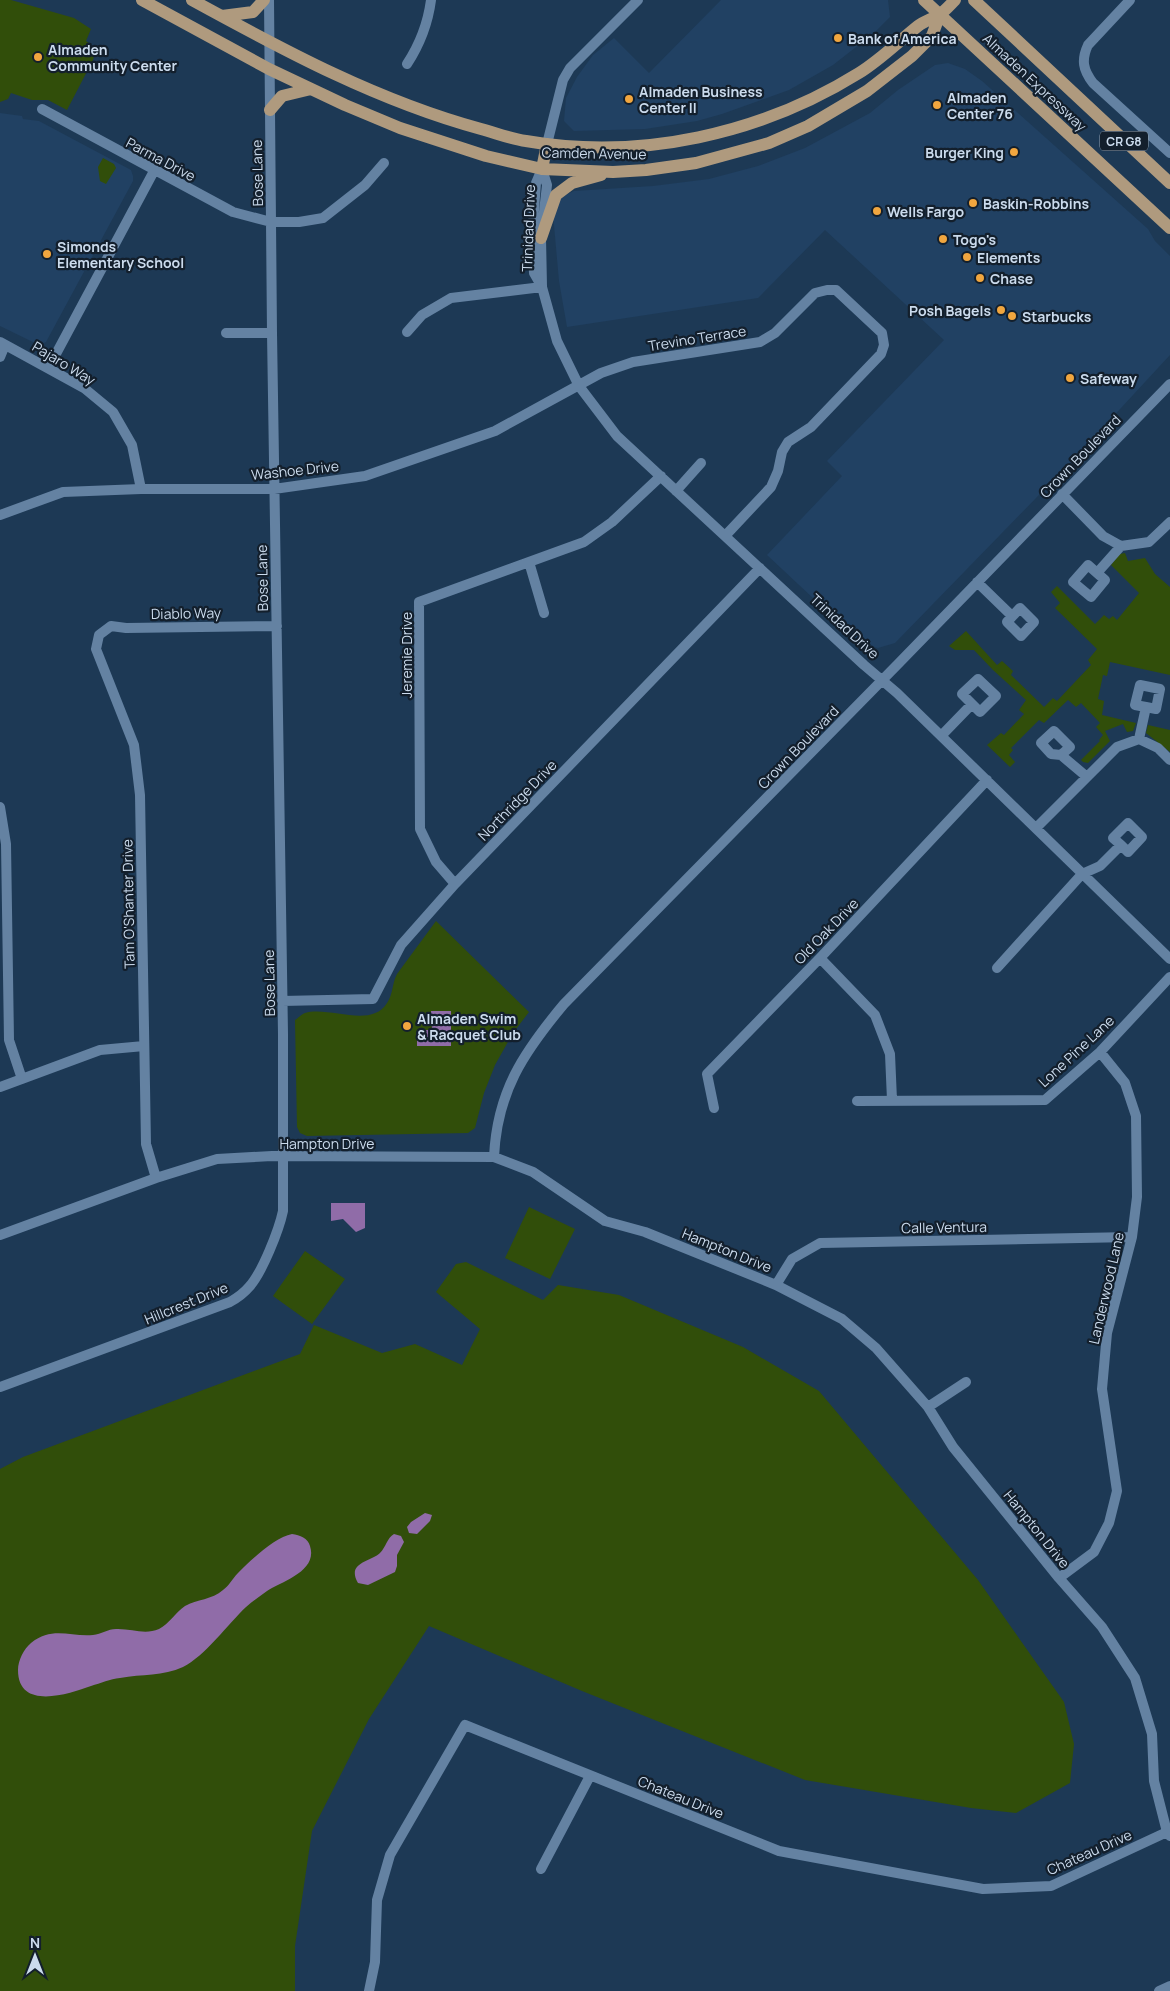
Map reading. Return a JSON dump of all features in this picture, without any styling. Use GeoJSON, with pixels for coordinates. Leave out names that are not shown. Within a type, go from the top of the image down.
{"type":"FeatureCollection","features":[{"type":"Feature","properties":{"kind":"main road","name":"Camden Avenue"},"geometry":{"type":"LineString","coordinates":[[142,0],[269,69],[345,105],[427,138],[486,156],[542,169],[613,172],[675,167],[704,161],[769,143],[808,126],[867,91],[912,56],[932,36],[940,14]]}},
{"type":"Feature","properties":{"kind":"main road","name":"Camden Avenue"},"geometry":{"type":"LineString","coordinates":[[192,0],[319,68],[432,115],[525,141],[571,146],[625,146],[666,143],[712,134],[769,118],[820,96],[860,73],[884,56],[919,25],[940,14],[955,0]]}},
{"type":"Feature","properties":{"kind":"main road"},"geometry":{"type":"LineString","coordinates":[[221,16],[253,12],[264,0]]}},
{"type":"Feature","properties":{"kind":"main road","name":"Almaden Expressway"},"geometry":{"type":"LineString","coordinates":[[924,0],[1170,228]]}},
{"type":"Feature","properties":{"kind":"main road","name":"Almaden Expressway"},"geometry":{"type":"LineString","coordinates":[[974,0],[1170,183]]}},
{"type":"Feature","properties":{"kind":"main road"},"geometry":{"type":"LineString","coordinates":[[270,110],[282,96],[311,89]]}},
{"type":"Feature","properties":{"kind":"main road","name":"Trinidad Drive"},"geometry":{"type":"LineString","coordinates":[[542,169],[547,144]]}},
{"type":"Feature","properties":{"kind":"main road"},"geometry":{"type":"LineString","coordinates":[[541,238],[556,195],[572,183],[613,172]]}},
{"type":"Feature","properties":{"kind":"street","name":"Bose Lane"},"geometry":{"type":"LineString","coordinates":[[269,0],[284,1156]]}},
{"type":"Feature","properties":{"kind":"street"},"geometry":{"type":"LineString","coordinates":[[407,64],[416,50],[429,18],[431,0]]}},
{"type":"Feature","properties":{"kind":"street","name":"Trinidad Drive"},"geometry":{"type":"LineString","coordinates":[[547,144],[563,80],[570,68],[638,0]]}},
{"type":"Feature","properties":{"kind":"street"},"geometry":{"type":"LineString","coordinates":[[1130,0],[1088,45],[1083,62],[1084,70],[1093,83],[1170,153]]}},
{"type":"Feature","properties":{"kind":"street","name":"Parma Drive"},"geometry":{"type":"LineString","coordinates":[[42,109],[233,212],[271,222],[299,222],[323,218],[365,186],[384,163]]}},
{"type":"Feature","properties":{"kind":"street","name":"Trinidad Drive"},"geometry":{"type":"LineString","coordinates":[[542,169],[547,185],[541,238],[542,287],[556,341],[579,386],[617,436],[882,680],[1082,874],[1168,953]]}},
{"type":"Feature","properties":{"kind":"street","name":"Trinidad Drive"},"geometry":{"type":"LineString","coordinates":[[542,169],[536,183],[532,237],[534,273],[542,287]]}},
{"type":"Feature","properties":{"kind":"street"},"geometry":{"type":"LineString","coordinates":[[49,367],[154,171]]}},
{"type":"Feature","properties":{"kind":"street"},"geometry":{"type":"LineString","coordinates":[[407,332],[422,315],[451,298],[542,287]]}},
{"type":"Feature","properties":{"kind":"street","name":"Trevino Terrace"},"geometry":{"type":"LineString","coordinates":[[579,386],[601,373],[633,362],[760,342],[775,333],[815,293],[827,290],[836,290],[840,293],[882,333],[884,345],[881,354],[811,427],[788,442],[782,452],[778,471],[771,487],[725,536]]}},
{"type":"Feature","properties":{"kind":"street"},"geometry":{"type":"LineString","coordinates":[[226,334],[272,333]]}},
{"type":"Feature","properties":{"kind":"street","name":"Pajaro Way"},"geometry":{"type":"LineString","coordinates":[[0,357],[3,344],[49,367],[84,388],[113,412],[132,445],[141,489]]}},
{"type":"Feature","properties":{"kind":"street","name":"Crown Boulevard"},"geometry":{"type":"LineString","coordinates":[[494,1157],[500,1117],[507,1091],[519,1064],[535,1038],[569,999],[1170,384]]}},
{"type":"Feature","properties":{"kind":"street","name":"Washoe Drive"},"geometry":{"type":"LineString","coordinates":[[0,515],[63,492],[141,489],[274,489],[365,476],[495,431],[579,386]]}},
{"type":"Feature","properties":{"kind":"street"},"geometry":{"type":"LineString","coordinates":[[676,491],[701,463]]}},
{"type":"Feature","properties":{"kind":"street","name":"Jeremie Drive"},"geometry":{"type":"LineString","coordinates":[[455,884],[436,862],[420,829],[419,602],[584,542],[612,522],[661,476]]}},
{"type":"Feature","properties":{"kind":"street"},"geometry":{"type":"LineString","coordinates":[[1062,494],[1103,536],[1121,546],[1149,542],[1170,522]]}},
{"type":"Feature","properties":{"kind":"street"},"geometry":{"type":"LineString","coordinates":[[1097,573],[1121,546]]}},
{"type":"Feature","properties":{"kind":"street"},"geometry":{"type":"LineString","coordinates":[[529,562],[544,613]]}},
{"type":"Feature","properties":{"kind":"street","name":"Northridge Drive"},"geometry":{"type":"LineString","coordinates":[[282,1001],[373,999],[401,945],[455,884],[760,568]]}},
{"type":"Feature","properties":{"kind":"street"},"geometry":{"type":"LineString","coordinates":[[977,582],[1012,616]]}},
{"type":"Feature","properties":{"kind":"street","name":"Diablo Way"},"geometry":{"type":"LineString","coordinates":[[99,635],[111,626],[277,626]]}},
{"type":"Feature","properties":{"kind":"street","name":"Tam O'Shanter Drive"},"geometry":{"type":"LineString","coordinates":[[99,635],[96,649],[134,745],[140,795],[146,1144],[156,1178]]}},
{"type":"Feature","properties":{"kind":"street"},"geometry":{"type":"LineString","coordinates":[[941,736],[972,704]]}},
{"type":"Feature","properties":{"kind":"street"},"geometry":{"type":"LineString","coordinates":[[1139,739],[1146,707]]}},
{"type":"Feature","properties":{"kind":"street"},"geometry":{"type":"LineString","coordinates":[[1036,828],[1117,747],[1139,739],[1158,748],[1170,760]]}},
{"type":"Feature","properties":{"kind":"street"},"geometry":{"type":"LineString","coordinates":[[1061,755],[1087,777]]}},
{"type":"Feature","properties":{"kind":"street","name":"Old Oak Drive"},"geometry":{"type":"LineString","coordinates":[[714,1108],[707,1074],[820,958],[986,780]]}},
{"type":"Feature","properties":{"kind":"street"},"geometry":{"type":"LineString","coordinates":[[0,807],[6,844],[10,1040],[22,1079]]}},
{"type":"Feature","properties":{"kind":"street"},"geometry":{"type":"LineString","coordinates":[[997,968],[1082,874],[1100,866],[1121,845]]}},
{"type":"Feature","properties":{"kind":"street"},"geometry":{"type":"LineString","coordinates":[[820,958],[875,1015],[890,1054],[892,1100]]}},
{"type":"Feature","properties":{"kind":"street","name":"Lone Pine Lane"},"geometry":{"type":"LineString","coordinates":[[857,1101],[1045,1100],[1100,1052],[1170,977]]}},
{"type":"Feature","properties":{"kind":"street"},"geometry":{"type":"LineString","coordinates":[[0,1087],[100,1050],[144,1046]]}},
{"type":"Feature","properties":{"kind":"street","name":"Landerwood Lane"},"geometry":{"type":"LineString","coordinates":[[1059,1578],[1094,1552],[1109,1523],[1117,1492],[1102,1389],[1107,1333],[1132,1237],[1137,1197],[1136,1116],[1124,1083],[1100,1052]]}},
{"type":"Feature","properties":{"kind":"street","name":"Hampton Drive"},"geometry":{"type":"LineString","coordinates":[[0,1235],[156,1178],[217,1159],[284,1156],[494,1157],[533,1172],[605,1221],[645,1232],[776,1285],[842,1319],[876,1348],[928,1407],[953,1447],[1059,1578],[1102,1627],[1135,1678],[1152,1734],[1154,1781],[1169,1834]]}},
{"type":"Feature","properties":{"kind":"street","name":"Hillcrest Drive"},"geometry":{"type":"LineString","coordinates":[[0,1387],[220,1306],[237,1298],[254,1280],[278,1232],[284,1200],[284,1156]]}},
{"type":"Feature","properties":{"kind":"street","name":"Calle Ventura"},"geometry":{"type":"LineString","coordinates":[[776,1285],[792,1259],[820,1243],[1132,1237]]}},
{"type":"Feature","properties":{"kind":"street"},"geometry":{"type":"LineString","coordinates":[[928,1407],[966,1382]]}},
{"type":"Feature","properties":{"kind":"street","name":"Chateau Drive"},"geometry":{"type":"LineString","coordinates":[[369,1991],[375,1962],[378,1900],[390,1855],[465,1725],[779,1851],[983,1889],[1051,1886],[1169,1834]]}},
{"type":"Feature","properties":{"kind":"street"},"geometry":{"type":"LineString","coordinates":[[541,1869],[590,1776]]}},
{"type":"Feature","properties":{"kind":"street"},"geometry":{"type":"LineString","coordinates":[[1159,1991],[1170,1986]]}},
{"type":"Feature","properties":{"kind":"shaded area"},"geometry":{"type":"Polygon","coordinates":[[[721,0],[888,0],[890,17],[874,33],[833,65],[789,90],[722,114],[697,121],[645,129],[574,131],[564,121],[566,98],[577,77],[593,55],[614,38],[649,73],[721,0]]]}},
{"type":"Feature","properties":{"kind":"shaded area"},"geometry":{"type":"Polygon","coordinates":[[[948,63],[965,69],[982,81],[1148,229],[1155,241],[1170,256],[1170,355],[1072,461],[895,643],[878,648],[860,642],[767,555],[842,476],[827,461],[944,340],[825,230],[758,298],[567,327],[559,281],[553,214],[559,198],[574,191],[653,186],[709,179],[758,166],[805,148],[870,113],[898,90],[935,65],[948,63]]]}},
{"type":"Feature","properties":{"kind":"shaded area","name":"Simonds Elementary School"},"geometry":{"type":"Polygon","coordinates":[[[0,113],[39,121],[131,170],[133,176],[133,181],[46,342],[39,345],[0,326],[0,113]]]}},
{"type":"Feature","properties":{"kind":"shaded area"},"geometry":{"type":"Polygon","coordinates":[[[431,1011],[451,1011],[451,1046],[417,1046],[417,1030],[432,1030],[431,1011]]]}},
{"type":"Feature","properties":{"kind":"shaded area"},"geometry":{"type":"Polygon","coordinates":[[[331,1203],[365,1203],[365,1228],[356,1232],[343,1219],[331,1221],[331,1203]]]}},
{"type":"Feature","properties":{"kind":"shaded area"},"geometry":{"type":"Polygon","coordinates":[[[425,1513],[432,1515],[430,1521],[417,1534],[409,1533],[407,1527],[411,1522],[425,1513]]]}},
{"type":"Feature","properties":{"kind":"shaded area"},"geometry":{"type":"Polygon","coordinates":[[[292,1534],[303,1537],[310,1546],[311,1555],[304,1569],[267,1591],[249,1605],[208,1648],[183,1667],[160,1673],[113,1679],[58,1695],[35,1695],[26,1691],[20,1683],[18,1666],[20,1659],[28,1645],[39,1638],[61,1633],[93,1635],[115,1629],[144,1632],[159,1629],[185,1606],[219,1593],[263,1550],[285,1536],[292,1534]]]}},
{"type":"Feature","properties":{"kind":"shaded area"},"geometry":{"type":"Polygon","coordinates":[[[394,1534],[401,1536],[404,1542],[397,1555],[395,1572],[368,1585],[358,1583],[355,1576],[357,1567],[380,1553],[394,1534]]]}},
{"type":"Feature","properties":{"kind":"green space","name":"Almaden Community Center"},"geometry":{"type":"Polygon","coordinates":[[[0,0],[11,0],[74,18],[91,29],[86,41],[93,49],[93,60],[67,110],[48,100],[32,100],[11,93],[8,99],[0,102],[0,0]]]}},
{"type":"Feature","properties":{"kind":"green space"},"geometry":{"type":"Polygon","coordinates":[[[103,158],[114,164],[116,168],[106,184],[100,181],[98,167],[103,158]]]}},
{"type":"Feature","properties":{"kind":"green space"},"geometry":{"type":"Polygon","coordinates":[[[1125,553],[1128,561],[1145,558],[1155,574],[1170,587],[1170,675],[1110,662],[1107,676],[1103,675],[1098,699],[1104,701],[1102,715],[1136,723],[1133,731],[1127,732],[1123,724],[1105,731],[1110,741],[1088,763],[1083,762],[1081,760],[1100,741],[1103,735],[1096,727],[1100,723],[1081,703],[1076,707],[1068,700],[1044,723],[1039,720],[1011,748],[1013,750],[1009,755],[1015,762],[1010,767],[987,745],[1001,733],[1004,735],[1024,714],[1019,710],[1026,700],[974,650],[955,650],[949,646],[966,631],[997,665],[1002,661],[1013,671],[1011,675],[1044,707],[1053,698],[1057,701],[1091,665],[1088,660],[1097,649],[1055,608],[1060,603],[1051,592],[1057,586],[1095,624],[1104,615],[1109,619],[1113,616],[1117,620],[1139,593],[1111,565],[1120,554],[1125,553]]]}},
{"type":"Feature","properties":{"kind":"green space"},"geometry":{"type":"Polygon","coordinates":[[[1148,725],[1170,730],[1170,752],[1146,733],[1148,725]]]}},
{"type":"Feature","properties":{"kind":"green space","name":"Almaden Swim & Racquet Club"},"geometry":{"type":"Polygon","coordinates":[[[436,921],[529,1012],[513,1033],[495,1065],[484,1093],[475,1128],[468,1133],[307,1136],[300,1133],[297,1127],[295,1020],[305,1013],[326,1012],[361,1016],[371,1015],[380,1011],[389,1000],[397,974],[436,921]]]}},
{"type":"Feature","properties":{"kind":"green space"},"geometry":{"type":"Polygon","coordinates":[[[529,1207],[575,1229],[550,1279],[505,1258],[529,1207]]]}},
{"type":"Feature","properties":{"kind":"green space"},"geometry":{"type":"Polygon","coordinates":[[[305,1251],[345,1279],[312,1324],[273,1296],[305,1251]]]}},
{"type":"Feature","properties":{"kind":"green space"},"geometry":{"type":"Polygon","coordinates":[[[466,1262],[543,1300],[558,1285],[619,1295],[743,1347],[819,1391],[978,1580],[1064,1702],[1074,1744],[1070,1783],[1016,1813],[971,1808],[805,1780],[582,1691],[429,1626],[369,1719],[312,1831],[295,1946],[295,1991],[0,1991],[0,1469],[23,1457],[300,1354],[314,1325],[382,1353],[415,1344],[462,1365],[480,1329],[436,1292],[456,1264],[466,1262]]]}},
{"type":"Feature","properties":{"kind":"place","name":"Bank of America"},"geometry":{"type":"Point","coordinates":[838,38]}},
{"type":"Feature","properties":{"kind":"place","name":"Almaden Community Center"},"geometry":{"type":"Point","coordinates":[38,57]}},
{"type":"Feature","properties":{"kind":"place","name":"Almaden Business Center II"},"geometry":{"type":"Point","coordinates":[629,99]}},
{"type":"Feature","properties":{"kind":"place","name":"Almaden Center 76"},"geometry":{"type":"Point","coordinates":[937,105]}},
{"type":"Feature","properties":{"kind":"place","name":"Burger King"},"geometry":{"type":"Point","coordinates":[1014,152]}},
{"type":"Feature","properties":{"kind":"place","name":"Baskin-Robbins"},"geometry":{"type":"Point","coordinates":[973,203]}},
{"type":"Feature","properties":{"kind":"place","name":"Wells Fargo"},"geometry":{"type":"Point","coordinates":[877,211]}},
{"type":"Feature","properties":{"kind":"place","name":"Togo's"},"geometry":{"type":"Point","coordinates":[943,239]}},
{"type":"Feature","properties":{"kind":"place","name":"Simonds Elementary School"},"geometry":{"type":"Point","coordinates":[47,254]}},
{"type":"Feature","properties":{"kind":"place","name":"Elements"},"geometry":{"type":"Point","coordinates":[967,257]}},
{"type":"Feature","properties":{"kind":"place","name":"Chase"},"geometry":{"type":"Point","coordinates":[980,278]}},
{"type":"Feature","properties":{"kind":"place","name":"Posh Bagels"},"geometry":{"type":"Point","coordinates":[1001,310]}},
{"type":"Feature","properties":{"kind":"place","name":"Starbucks"},"geometry":{"type":"Point","coordinates":[1012,316]}},
{"type":"Feature","properties":{"kind":"place","name":"Safeway"},"geometry":{"type":"Point","coordinates":[1070,378]}},
{"type":"Feature","properties":{"kind":"place","name":"Almaden Swim & Racquet Club"},"geometry":{"type":"Point","coordinates":[407,1026]}}]}
